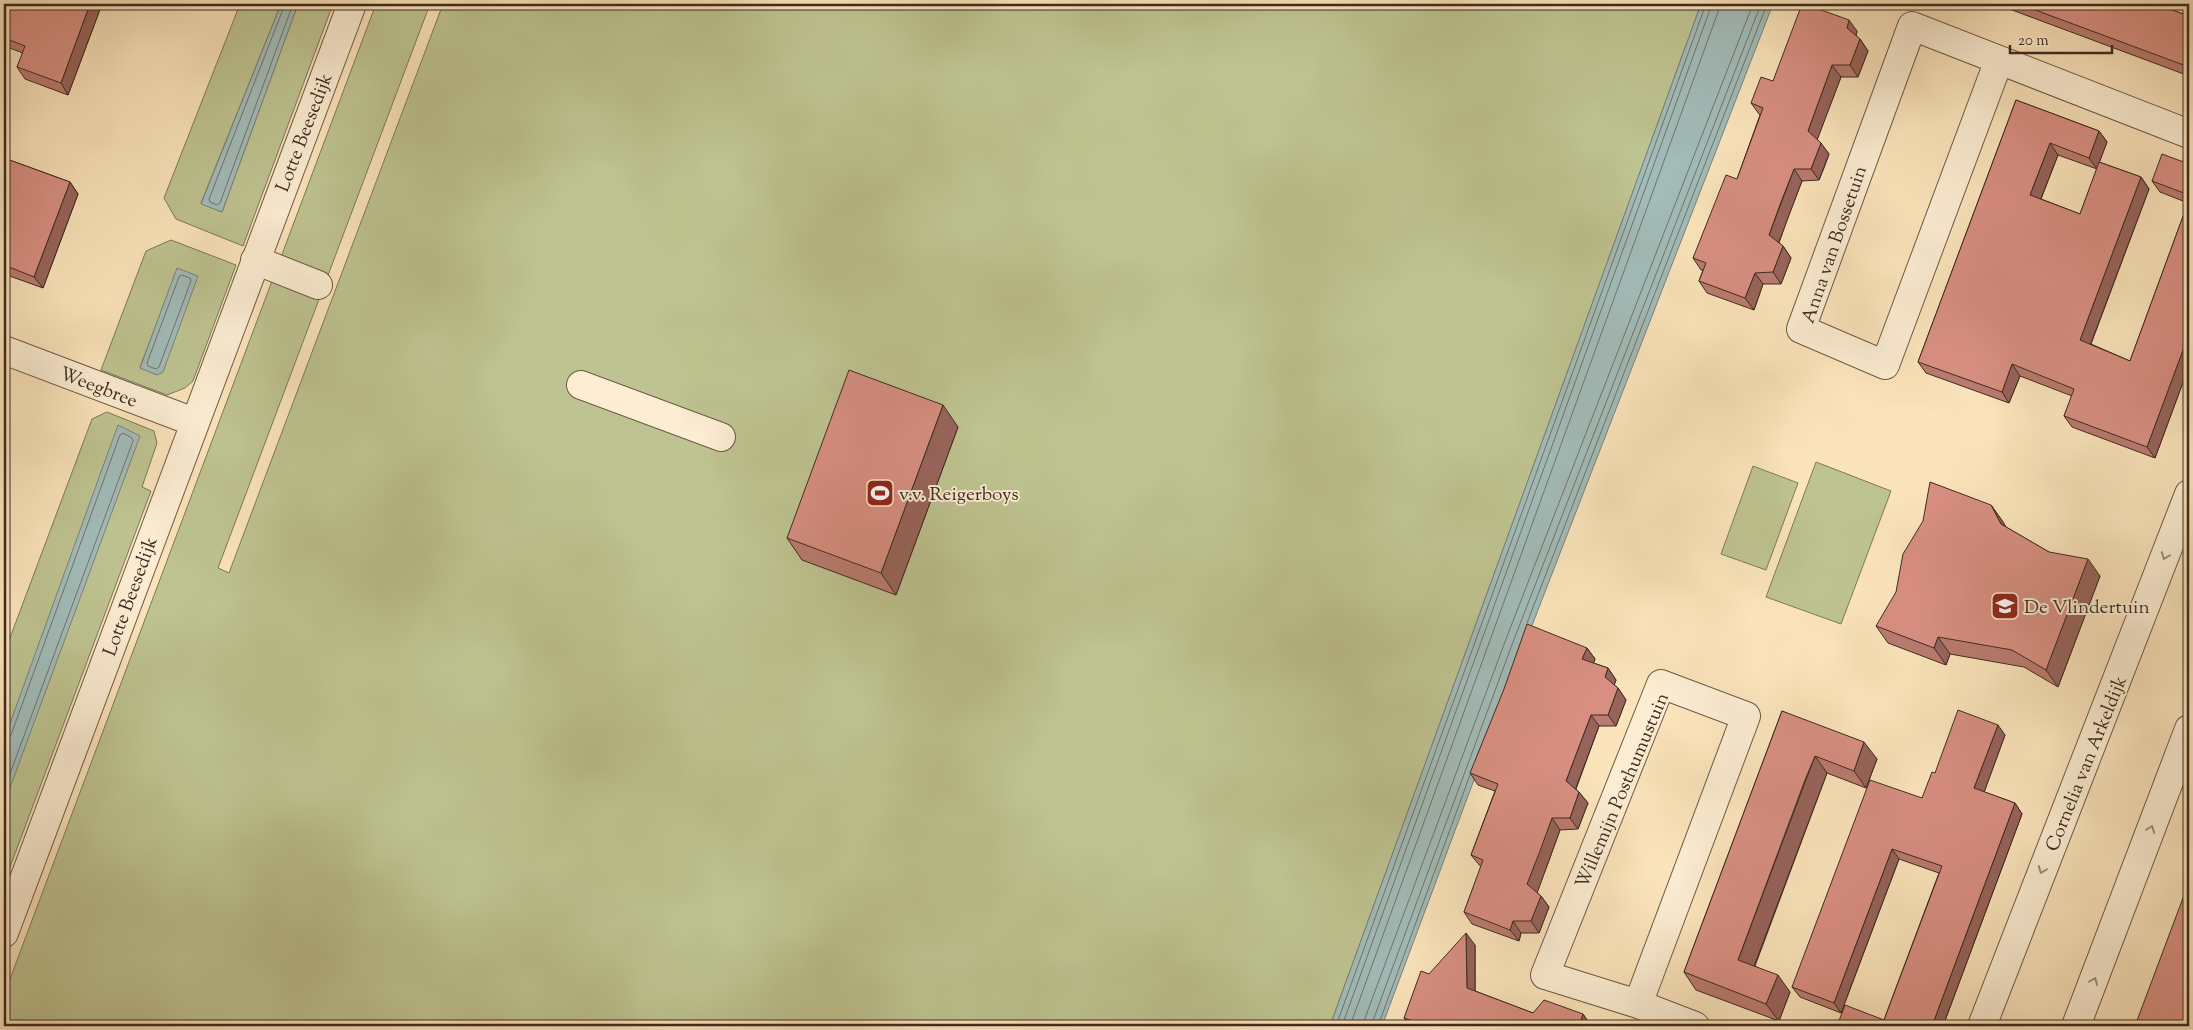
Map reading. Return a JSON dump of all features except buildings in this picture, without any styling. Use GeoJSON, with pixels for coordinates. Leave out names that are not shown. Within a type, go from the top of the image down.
{"type":"FeatureCollection","features":[{"type":"Feature","properties":{"kind":"street","name":"Lotte Beesedijk"},"geometry":{"type":"LineString","coordinates":[[4,933],[352,4]]}},
{"type":"Feature","properties":{"kind":"street","name":"Anna van Bossetuin"},"geometry":{"type":"LineString","coordinates":[[1999,60],[1885,365],[1801,329],[1912,26],[2189,134]]}},
{"type":"Feature","properties":{"kind":"street"},"geometry":{"type":"LineString","coordinates":[[255,260],[318,285]]}},
{"type":"Feature","properties":{"kind":"street","name":"Weegbree"},"geometry":{"type":"LineString","coordinates":[[4,350],[194,422]]}},
{"type":"Feature","properties":{"kind":"street"},"geometry":{"type":"LineString","coordinates":[[581,385],[721,437]]}},
{"type":"Feature","properties":{"kind":"street","name":"Cornelia van Arkeldijk"},"geometry":{"type":"LineString","coordinates":[[1982,1026],[2062,817],[2076,788],[2189,498]]}},
{"type":"Feature","properties":{"kind":"street","name":"Willemijn Posthumustuin"},"geometry":{"type":"LineString","coordinates":[[1638,1004],[1746,716],[1661,684],[1545,975],[1638,1004],[1695,1026]]}},
{"type":"Feature","properties":{"kind":"street"},"geometry":{"type":"LineString","coordinates":[[2076,1026],[2189,729]]}},
{"type":"Feature","properties":{"kind":"green space"},"geometry":{"type":"Polygon","coordinates":[[[240,4],[281,4],[201,203],[222,212],[298,4],[333,4],[243,246],[176,219],[164,198],[240,4]]]}},
{"type":"Feature","properties":{"kind":"green space"},"geometry":{"type":"Polygon","coordinates":[[[376,4],[430,4],[218,568],[229,573],[443,4],[1701,4],[1330,1026],[4,1026],[4,995],[376,4]]]}},
{"type":"Feature","properties":{"kind":"green space"},"geometry":{"type":"Polygon","coordinates":[[[171,240],[236,265],[193,381],[185,388],[167,395],[101,370],[146,251],[171,240]],[[178,268],[140,367],[157,375],[178,268]]]}},
{"type":"Feature","properties":{"kind":"green space"},"geometry":{"type":"Polygon","coordinates":[[[107,412],[154,431],[157,443],[142,487],[151,491],[4,883],[4,654],[92,419],[107,412]]]}},
{"type":"Feature","properties":{"kind":"green space"},"geometry":{"type":"Polygon","coordinates":[[[1816,462],[1891,491],[1841,624],[1766,597],[1816,462]]]}},
{"type":"Feature","properties":{"kind":"green space"},"geometry":{"type":"Polygon","coordinates":[[[1753,466],[1798,483],[1766,570],[1721,554],[1753,466]]]}},
{"type":"Feature","properties":{"kind":"water"},"geometry":{"type":"Polygon","coordinates":[[[281,4],[298,4],[222,212],[201,204],[281,4]]]}},
{"type":"Feature","properties":{"kind":"water"},"geometry":{"type":"Polygon","coordinates":[[[1701,4],[1773,4],[1524,646],[1382,1026],[1330,1026],[1701,4]]]}},
{"type":"Feature","properties":{"kind":"water"},"geometry":{"type":"Polygon","coordinates":[[[177,268],[198,276],[163,372],[157,375],[140,368],[177,268]]]}},
{"type":"Feature","properties":{"kind":"water"},"geometry":{"type":"Polygon","coordinates":[[[118,425],[140,436],[4,804],[4,740],[118,425]]]}},
{"type":"Feature","properties":{"kind":"place","name":"v.v. Reigerboys"},"geometry":{"type":"Point","coordinates":[880,493]}},
{"type":"Feature","properties":{"kind":"place","name":"De Vlindertuin"},"geometry":{"type":"Point","coordinates":[2005,606]}}]}
